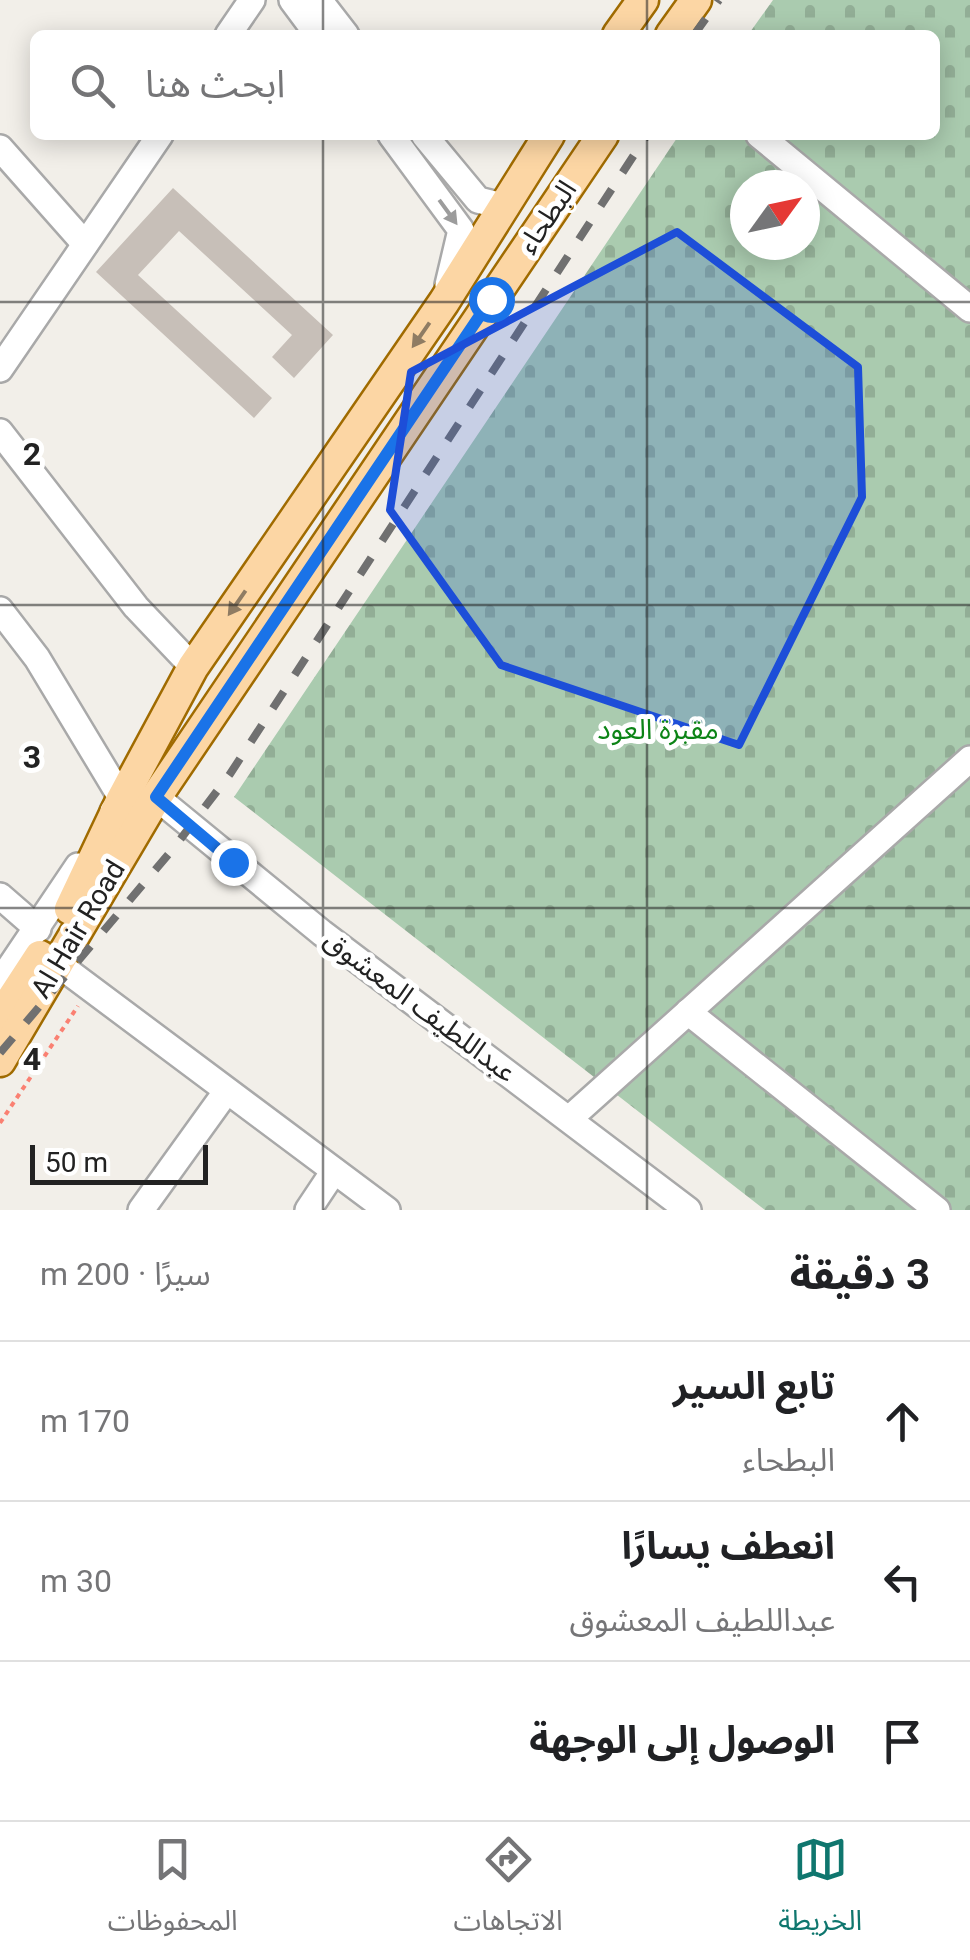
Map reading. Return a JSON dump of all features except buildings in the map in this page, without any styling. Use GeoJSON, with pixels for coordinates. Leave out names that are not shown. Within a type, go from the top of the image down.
{"type":"FeatureCollection","features":[{"type":"Feature","properties":{"kind":"main road"},"geometry":{"type":"LineString","coordinates":[[621,30],[642,0]]}},
{"type":"Feature","properties":{"kind":"main road"},"geometry":{"type":"LineString","coordinates":[[675,30],[696,0]]}},
{"type":"Feature","properties":{"kind":"main road","name":"البطحاء"},"geometry":{"type":"LineString","coordinates":[[45,950],[193,667],[444,302],[546,140]]}},
{"type":"Feature","properties":{"kind":"main road","name":"البطحاء"},"geometry":{"type":"LineString","coordinates":[[156,797],[600,140]]}},
{"type":"Feature","properties":{"kind":"main road","name":"Al Hair Road"},"geometry":{"type":"LineString","coordinates":[[0,1017],[156,797]]}},
{"type":"Feature","properties":{"kind":"main road","name":"Al Hair Road"},"geometry":{"type":"LineString","coordinates":[[0,1061],[45,950]]}},
{"type":"Feature","properties":{"kind":"street"},"geometry":{"type":"LineString","coordinates":[[231,30],[252,0]]}},
{"type":"Feature","properties":{"kind":"street"},"geometry":{"type":"LineString","coordinates":[[292,0],[314,30]]}},
{"type":"Feature","properties":{"kind":"street"},"geometry":{"type":"LineString","coordinates":[[319,0],[342,30]]}},
{"type":"Feature","properties":{"kind":"street"},"geometry":{"type":"LineString","coordinates":[[0,368],[157,140]]}},
{"type":"Feature","properties":{"kind":"street"},"geometry":{"type":"LineString","coordinates":[[395,140],[462,230],[444,302]]}},
{"type":"Feature","properties":{"kind":"street"},"geometry":{"type":"LineString","coordinates":[[428,140],[478,200],[506,207]]}},
{"type":"Feature","properties":{"kind":"street"},"geometry":{"type":"LineString","coordinates":[[764,140],[970,309]]}},
{"type":"Feature","properties":{"kind":"street"},"geometry":{"type":"LineString","coordinates":[[0,148],[85,244]]}},
{"type":"Feature","properties":{"kind":"street"},"geometry":{"type":"LineString","coordinates":[[0,432],[136,607],[193,667]]}},
{"type":"Feature","properties":{"kind":"street"},"geometry":{"type":"LineString","coordinates":[[0,610],[37,658],[122,799]]}},
{"type":"Feature","properties":{"kind":"street"},"geometry":{"type":"LineString","coordinates":[[570,1119],[970,759]]}},
{"type":"Feature","properties":{"kind":"street","name":"عبداللطيف المعشوق"},"geometry":{"type":"LineString","coordinates":[[156,797],[322,933],[688,1210]]}},
{"type":"Feature","properties":{"kind":"street"},"geometry":{"type":"LineString","coordinates":[[0,896],[45,950],[90,988],[388,1210]]}},
{"type":"Feature","properties":{"kind":"street","name":"البطحاء"},"geometry":{"type":"LineString","coordinates":[[0,982],[45,950]]}},
{"type":"Feature","properties":{"kind":"street"},"geometry":{"type":"LineString","coordinates":[[688,1012],[937,1210]]}},
{"type":"Feature","properties":{"kind":"street"},"geometry":{"type":"LineString","coordinates":[[141,1210],[226,1092]]}},
{"type":"Feature","properties":{"kind":"street"},"geometry":{"type":"LineString","coordinates":[[308,1210],[334,1171]]}},
{"type":"Feature","properties":{"kind":"path"},"geometry":{"type":"LineString","coordinates":[[0,1123],[90,988]]}},
{"type":"Feature","properties":{"kind":"highlighted area"},"geometry":{"type":"Polygon","coordinates":[[[677,232],[858,367],[862,497],[739,745],[501,665],[390,510],[411,372],[677,232]]]}},
{"type":"Feature","properties":{"kind":"green space","name":"مقبرة العود"},"geometry":{"type":"Polygon","coordinates":[[[773,0],[970,0],[970,1210],[765,1210],[234,797],[676,140],[940,140],[940,30],[752,30],[773,0]]]}},
{"type":"Feature","properties":{"kind":"railway"},"geometry":{"type":"LineString","coordinates":[[698,30],[719,0]]}},
{"type":"Feature","properties":{"kind":"railway"},"geometry":{"type":"LineString","coordinates":[[0,1053],[173,849],[230,774],[644,140]]}},
{"type":"Feature","properties":{"kind":"route"},"geometry":{"type":"LineString","coordinates":[[233,862],[156,797],[491,299]]}}]}
